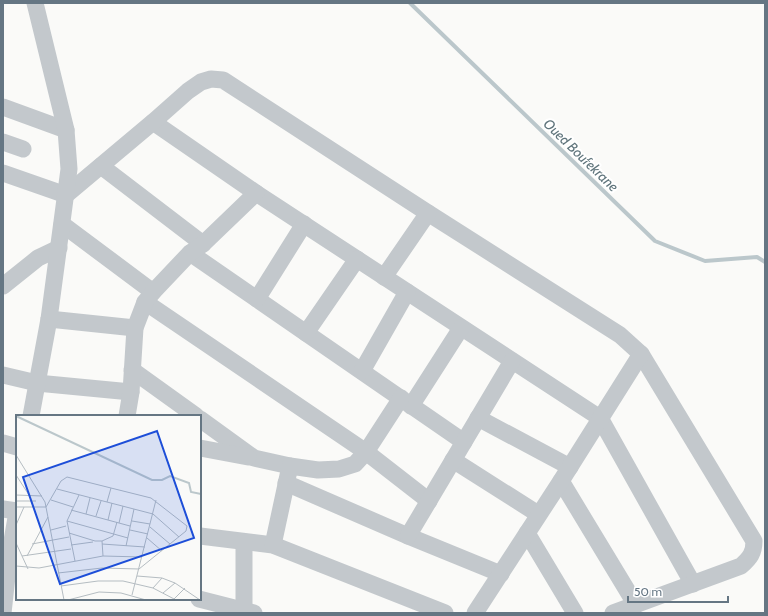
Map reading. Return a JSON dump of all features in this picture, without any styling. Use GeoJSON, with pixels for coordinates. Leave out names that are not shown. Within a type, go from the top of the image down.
{"type":"FeatureCollection","features":[{"type":"Feature","properties":{"kind":"street"},"geometry":{"type":"LineString","coordinates":[[31,415],[49,320],[69,170],[66,130],[35,3]]}},
{"type":"Feature","properties":{"kind":"street"},"geometry":{"type":"LineString","coordinates":[[66,195],[188,91],[201,82],[212,79],[223,80],[620,335],[641,354],[754,541],[754,550],[750,558],[741,566],[613,613]]}},
{"type":"Feature","properties":{"kind":"street"},"geometry":{"type":"LineString","coordinates":[[3,107],[66,130]]}},
{"type":"Feature","properties":{"kind":"street"},"geometry":{"type":"LineString","coordinates":[[153,122],[256,193],[600,418],[693,584]]}},
{"type":"Feature","properties":{"kind":"street"},"geometry":{"type":"LineString","coordinates":[[3,142],[23,149]]}},
{"type":"Feature","properties":{"kind":"street"},"geometry":{"type":"LineString","coordinates":[[101,166],[257,299],[464,442]]}},
{"type":"Feature","properties":{"kind":"street"},"geometry":{"type":"LineString","coordinates":[[3,173],[66,195]]}},
{"type":"Feature","properties":{"kind":"street"},"geometry":{"type":"LineString","coordinates":[[127,415],[131,392],[135,328],[149,297],[196,248],[256,193]]}},
{"type":"Feature","properties":{"kind":"street"},"geometry":{"type":"LineString","coordinates":[[384,277],[428,213]]}},
{"type":"Feature","properties":{"kind":"street"},"geometry":{"type":"LineString","coordinates":[[62,224],[149,297],[366,452],[429,501]]}},
{"type":"Feature","properties":{"kind":"street"},"geometry":{"type":"LineString","coordinates":[[257,299],[304,224]]}},
{"type":"Feature","properties":{"kind":"street"},"geometry":{"type":"LineString","coordinates":[[3,286],[38,258],[59,248]]}},
{"type":"Feature","properties":{"kind":"street"},"geometry":{"type":"LineString","coordinates":[[306,333],[357,259]]}},
{"type":"Feature","properties":{"kind":"street"},"geometry":{"type":"LineString","coordinates":[[362,371],[407,292]]}},
{"type":"Feature","properties":{"kind":"street"},"geometry":{"type":"LineString","coordinates":[[49,320],[135,328]]}},
{"type":"Feature","properties":{"kind":"street"},"geometry":{"type":"LineString","coordinates":[[201,448],[318,470],[339,469],[355,464],[406,402],[461,328]]}},
{"type":"Feature","properties":{"kind":"street"},"geometry":{"type":"LineString","coordinates":[[476,613],[538,514],[566,474],[641,354]]}},
{"type":"Feature","properties":{"kind":"street"},"geometry":{"type":"LineString","coordinates":[[408,536],[512,361]]}},
{"type":"Feature","properties":{"kind":"street"},"geometry":{"type":"LineString","coordinates":[[132,370],[195,415]]}},
{"type":"Feature","properties":{"kind":"street"},"geometry":{"type":"LineString","coordinates":[[3,376],[37,383],[131,392]]}},
{"type":"Feature","properties":{"kind":"street"},"geometry":{"type":"LineString","coordinates":[[478,418],[566,474],[636,605]]}},
{"type":"Feature","properties":{"kind":"street"},"geometry":{"type":"LineString","coordinates":[[201,420],[254,458]]}},
{"type":"Feature","properties":{"kind":"street"},"geometry":{"type":"LineString","coordinates":[[3,443],[16,447]]}},
{"type":"Feature","properties":{"kind":"street"},"geometry":{"type":"LineString","coordinates":[[453,460],[538,514]]}},
{"type":"Feature","properties":{"kind":"street"},"geometry":{"type":"LineString","coordinates":[[273,545],[290,466]]}},
{"type":"Feature","properties":{"kind":"street"},"geometry":{"type":"LineString","coordinates":[[286,483],[408,536],[501,574]]}},
{"type":"Feature","properties":{"kind":"street"},"geometry":{"type":"LineString","coordinates":[[3,509],[16,512]]}},
{"type":"Feature","properties":{"kind":"street"},"geometry":{"type":"LineString","coordinates":[[3,613],[13,559],[16,524]]}},
{"type":"Feature","properties":{"kind":"street"},"geometry":{"type":"LineString","coordinates":[[527,533],[575,613]]}},
{"type":"Feature","properties":{"kind":"street"},"geometry":{"type":"LineString","coordinates":[[201,536],[273,545],[445,613]]}},
{"type":"Feature","properties":{"kind":"street"},"geometry":{"type":"LineString","coordinates":[[207,605],[249,611],[244,542]]}},
{"type":"Feature","properties":{"kind":"waterway","name":"Oued Boufekrane"},"geometry":{"type":"LineString","coordinates":[[410,3],[655,241],[705,261],[757,257],[765,262]]}}]}
